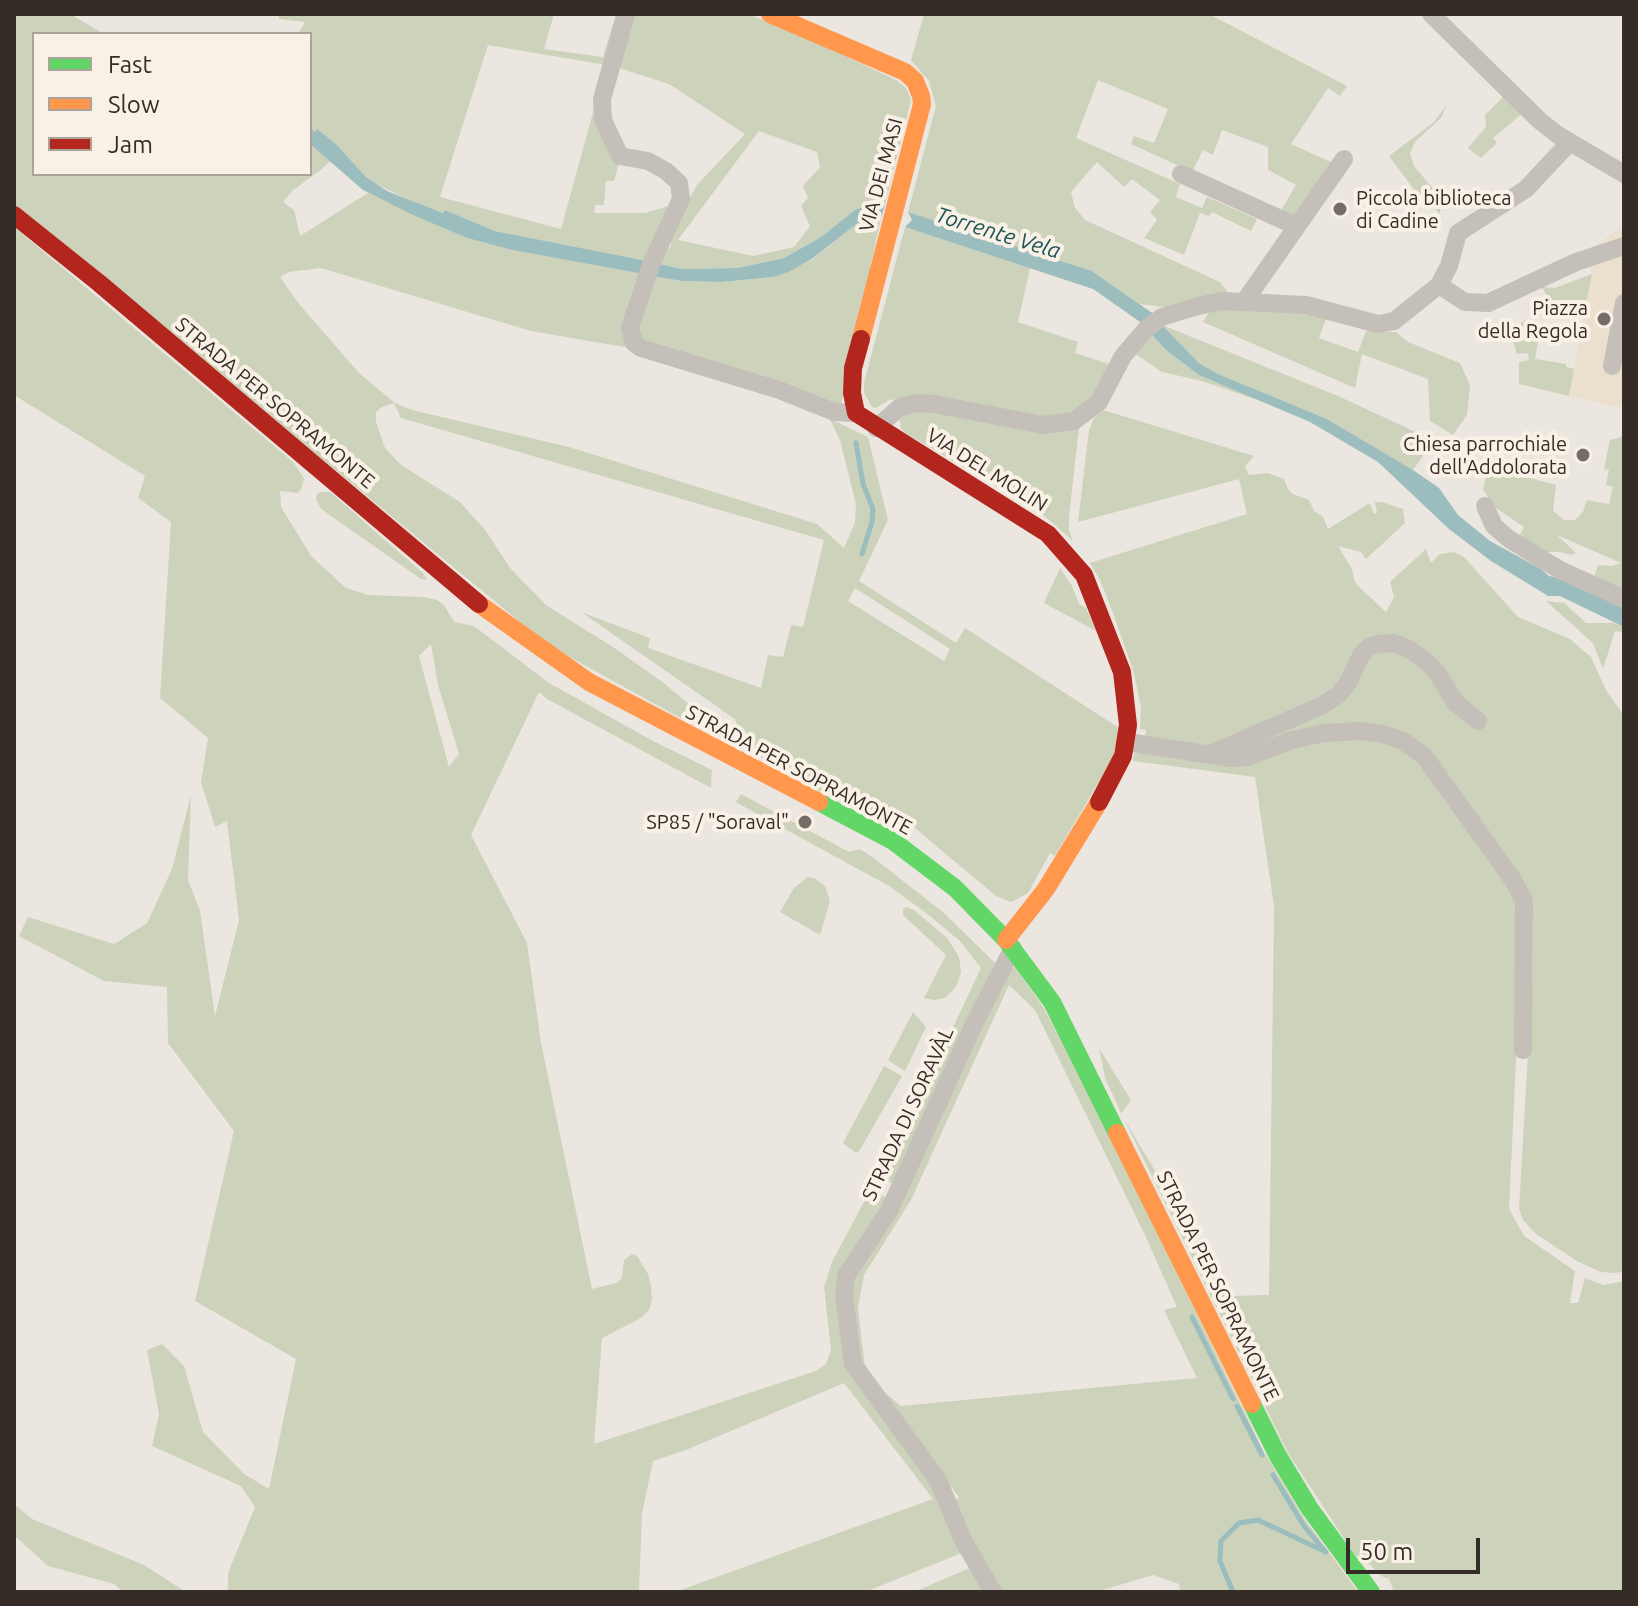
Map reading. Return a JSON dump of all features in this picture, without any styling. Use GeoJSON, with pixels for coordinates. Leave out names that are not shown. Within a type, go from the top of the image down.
{"type":"FeatureCollection","features":[{"type":"Feature","properties":{"kind":"main road","name":"VIA DEI MASI"},"geometry":{"type":"LineString","coordinates":[[770,14],[902,70],[915,81],[922,104],[853,368],[852,393],[856,413]]}},
{"type":"Feature","properties":{"kind":"main road","name":"STRADA PER SOPRAMONTE"},"geometry":{"type":"LineString","coordinates":[[14,215],[123,303],[494,617],[589,682],[893,841],[955,888],[1009,944],[1052,1002],[1278,1456],[1310,1509],[1371,1592]]}},
{"type":"Feature","properties":{"kind":"main road"},"geometry":{"type":"LineString","coordinates":[[856,413],[876,428]]}},
{"type":"Feature","properties":{"kind":"main road","name":"VIA DEL MOLIN"},"geometry":{"type":"LineString","coordinates":[[876,428],[1048,534],[1084,575],[1122,672],[1128,709],[1127,742],[1111,782],[1009,944]]}},
{"type":"Feature","properties":{"kind":"street"},"geometry":{"type":"LineString","coordinates":[[626,14],[602,99],[603,120],[620,156],[648,161],[666,171],[679,183],[681,192],[681,199],[650,269],[630,328],[634,343],[641,348],[779,390],[834,412],[856,413]]}},
{"type":"Feature","properties":{"kind":"street"},"geometry":{"type":"LineString","coordinates":[[1431,14],[1540,121],[1624,174]]}},
{"type":"Feature","properties":{"kind":"street"},"geometry":{"type":"LineString","coordinates":[[1570,142],[1526,189],[1458,233],[1449,266],[1439,285],[1465,302],[1488,303],[1576,262],[1624,246]]}},
{"type":"Feature","properties":{"kind":"street"},"geometry":{"type":"LineString","coordinates":[[1244,302],[1344,159]]}},
{"type":"Feature","properties":{"kind":"street"},"geometry":{"type":"LineString","coordinates":[[1181,174],[1296,226]]}},
{"type":"Feature","properties":{"kind":"street","name":"VIA DEL MOLIN"},"geometry":{"type":"LineString","coordinates":[[876,428],[900,407],[917,403],[1043,425],[1074,421],[1099,402],[1123,356],[1152,324],[1210,303],[1244,302],[1315,307],[1378,324],[1394,321],[1439,285]]}},
{"type":"Feature","properties":{"kind":"street"},"geometry":{"type":"LineString","coordinates":[[1612,366],[1624,303]]}},
{"type":"Feature","properties":{"kind":"street"},"geometry":{"type":"LineString","coordinates":[[1485,506],[1494,526],[1509,539],[1560,570],[1624,599]]}},
{"type":"Feature","properties":{"kind":"street"},"geometry":{"type":"LineString","coordinates":[[1210,754],[1321,706],[1338,695],[1348,683],[1361,655],[1378,644],[1393,643],[1422,658],[1436,671],[1455,702],[1478,721]]}},
{"type":"Feature","properties":{"kind":"street"},"geometry":{"type":"LineString","coordinates":[[1127,742],[1231,758],[1247,757],[1324,733],[1360,731],[1403,741],[1425,757],[1524,900],[1523,1050]]}},
{"type":"Feature","properties":{"kind":"street","name":"STRADA DI SORAVÀL"},"geometry":{"type":"LineString","coordinates":[[993,1592],[966,1546],[938,1480],[853,1364],[844,1296],[846,1276],[889,1211],[1009,944]]}},
{"type":"Feature","properties":{"kind":"green space"},"geometry":{"type":"Polygon","coordinates":[[[14,14],[70,14],[101,32],[32,32],[32,176],[312,176],[312,146],[331,160],[283,202],[294,210],[300,236],[368,193],[467,238],[512,250],[643,274],[630,348],[531,331],[321,268],[289,272],[280,277],[299,304],[359,373],[395,403],[412,410],[569,447],[817,524],[844,548],[855,523],[856,504],[840,440],[830,419],[868,437],[888,520],[859,581],[956,643],[965,628],[1119,728],[1113,758],[1055,856],[1050,853],[1028,893],[1011,902],[996,896],[915,828],[841,797],[838,802],[765,760],[744,744],[735,719],[581,612],[650,638],[648,648],[761,688],[768,655],[783,657],[791,625],[803,627],[824,540],[401,418],[394,403],[382,407],[376,412],[376,422],[385,448],[401,465],[460,502],[486,531],[510,568],[546,605],[665,684],[709,721],[707,730],[548,645],[14,206],[14,14]],[[855,588],[848,601],[944,661],[950,649],[855,588]]]}},
{"type":"Feature","properties":{"kind":"green space"},"geometry":{"type":"Polygon","coordinates":[[[278,14],[554,14],[544,49],[603,57],[616,14],[621,14],[606,65],[488,45],[440,197],[561,229],[600,87],[619,163],[614,181],[606,181],[604,205],[595,205],[594,213],[645,213],[675,204],[647,261],[495,231],[445,210],[443,213],[412,201],[376,184],[335,143],[318,130],[312,130],[312,32],[299,32],[305,22],[279,19],[278,14]]]}},
{"type":"Feature","properties":{"kind":"green space"},"geometry":{"type":"Polygon","coordinates":[[[633,14],[748,14],[896,80],[906,88],[911,100],[885,205],[855,210],[821,237],[784,258],[737,268],[681,269],[656,263],[671,246],[670,233],[697,185],[745,134],[669,84],[616,67],[633,14]],[[759,131],[678,240],[753,256],[794,247],[810,226],[801,206],[808,198],[803,186],[820,167],[817,152],[759,131]]]}},
{"type":"Feature","properties":{"kind":"green space"},"geometry":{"type":"Polygon","coordinates":[[[924,14],[1209,14],[1347,86],[1340,96],[1328,88],[1291,144],[1333,163],[1293,218],[1280,212],[1296,185],[1268,170],[1268,147],[1222,130],[1213,155],[1203,150],[1192,172],[1131,144],[1134,136],[1154,143],[1168,109],[1098,80],[1076,138],[1180,184],[1176,197],[1202,208],[1207,197],[1257,219],[1251,231],[1212,212],[1209,216],[1200,213],[1184,255],[1144,238],[1157,220],[1150,212],[1160,200],[1132,179],[1124,187],[1097,162],[1071,192],[1075,208],[1085,220],[1220,282],[1228,293],[1163,307],[1140,304],[1092,271],[908,212],[936,106],[929,81],[911,60],[924,14]]]}},
{"type":"Feature","properties":{"kind":"green space"},"geometry":{"type":"Polygon","coordinates":[[[1506,94],[1523,113],[1493,138],[1497,143],[1481,158],[1468,148],[1486,127],[1485,115],[1506,94]]]}},
{"type":"Feature","properties":{"kind":"green space"},"geometry":{"type":"Polygon","coordinates":[[[1446,106],[1442,117],[1415,142],[1410,153],[1414,166],[1441,198],[1440,214],[1413,188],[1389,156],[1434,122],[1446,106]]]}},
{"type":"Feature","properties":{"kind":"green space"},"geometry":{"type":"Polygon","coordinates":[[[881,218],[841,405],[645,345],[637,330],[652,276],[682,281],[722,282],[773,277],[812,260],[859,222],[881,218]]]}},
{"type":"Feature","properties":{"kind":"green space"},"geometry":{"type":"Polygon","coordinates":[[[14,227],[293,462],[304,478],[302,487],[298,493],[280,491],[281,507],[311,556],[346,588],[368,595],[437,600],[444,605],[454,622],[474,626],[549,683],[712,770],[711,788],[539,692],[471,835],[527,943],[541,1043],[592,1289],[616,1283],[622,1278],[624,1260],[632,1254],[637,1256],[648,1274],[651,1286],[649,1310],[641,1318],[602,1338],[594,1444],[816,1371],[826,1364],[831,1350],[824,1287],[832,1262],[867,1196],[874,1171],[881,1163],[888,1165],[981,968],[960,941],[925,912],[889,886],[736,802],[741,794],[849,852],[860,849],[944,913],[995,963],[895,1185],[886,1180],[880,1194],[889,1200],[849,1258],[843,1352],[941,1496],[964,1552],[865,1592],[675,1592],[933,1499],[844,1383],[653,1461],[642,1513],[639,1592],[228,1592],[228,1573],[255,1507],[241,1486],[152,1446],[159,1414],[147,1350],[162,1344],[184,1366],[203,1432],[244,1474],[269,1489],[296,1359],[195,1301],[234,1131],[168,1043],[167,987],[104,981],[19,936],[28,917],[114,944],[147,923],[172,869],[191,795],[188,880],[200,911],[215,1016],[239,920],[227,821],[215,827],[201,782],[208,738],[160,698],[171,522],[138,498],[145,476],[14,395],[14,227]],[[431,644],[419,656],[449,767],[459,754],[438,685],[431,644]]]}},
{"type":"Feature","properties":{"kind":"green space"},"geometry":{"type":"Polygon","coordinates":[[[905,227],[1030,268],[1018,322],[1078,342],[1075,353],[1112,365],[1096,394],[1083,407],[1053,420],[913,397],[889,400],[876,408],[872,407],[864,393],[864,383],[905,227]]]}},
{"type":"Feature","properties":{"kind":"green space"},"geometry":{"type":"Polygon","coordinates":[[[1592,274],[1585,310],[1578,309],[1576,316],[1549,312],[1550,302],[1542,287],[1555,288],[1592,274]]]}},
{"type":"Feature","properties":{"kind":"green space"},"geometry":{"type":"Polygon","coordinates":[[[1212,306],[1327,316],[1319,338],[1358,352],[1366,331],[1396,332],[1408,342],[1460,363],[1470,385],[1467,415],[1453,435],[1430,421],[1428,379],[1362,354],[1355,388],[1203,322],[1212,306]]]}},
{"type":"Feature","properties":{"kind":"green space"},"geometry":{"type":"Polygon","coordinates":[[[1525,320],[1526,324],[1541,324],[1535,359],[1566,364],[1566,367],[1575,369],[1569,396],[1519,384],[1519,362],[1529,360],[1528,353],[1517,354],[1510,332],[1525,320]]]}},
{"type":"Feature","properties":{"kind":"green space"},"geometry":{"type":"Polygon","coordinates":[[[1162,325],[1338,396],[1431,439],[1428,449],[1413,470],[1327,419],[1218,374],[1199,363],[1162,325]]]}},
{"type":"Feature","properties":{"kind":"green space"},"geometry":{"type":"Polygon","coordinates":[[[1151,334],[1167,351],[1199,375],[1275,406],[1202,381],[1162,372],[1134,353],[1151,334]]]}},
{"type":"Feature","properties":{"kind":"green space"},"geometry":{"type":"Polygon","coordinates":[[[916,409],[1079,428],[1069,516],[1073,541],[1042,514],[904,432],[899,416],[916,409]]]}},
{"type":"Feature","properties":{"kind":"green space"},"geometry":{"type":"Polygon","coordinates":[[[1103,410],[1254,456],[1245,466],[1249,475],[1268,473],[1284,479],[1293,494],[1309,500],[1328,529],[1368,504],[1374,514],[1377,513],[1375,502],[1403,509],[1405,523],[1366,559],[1361,552],[1338,546],[1358,586],[1386,612],[1394,597],[1390,582],[1426,549],[1431,563],[1440,554],[1454,552],[1464,557],[1518,617],[1570,639],[1591,657],[1606,690],[1624,716],[1624,1271],[1601,1272],[1577,1261],[1536,1234],[1523,1220],[1519,1209],[1533,967],[1530,895],[1394,731],[1227,753],[1323,709],[1384,639],[1335,690],[1205,749],[1145,739],[1146,730],[1140,729],[1141,708],[1134,673],[1100,580],[1090,563],[1247,514],[1239,479],[1078,522],[1089,430],[1094,418],[1103,410]]]}},
{"type":"Feature","properties":{"kind":"green space"},"geometry":{"type":"Polygon","coordinates":[[[1624,436],[1624,593],[1594,578],[1598,565],[1621,563],[1557,535],[1576,553],[1543,552],[1519,537],[1524,527],[1496,508],[1483,490],[1489,460],[1494,459],[1499,463],[1497,472],[1556,485],[1553,511],[1564,520],[1575,520],[1583,512],[1587,500],[1609,504],[1613,487],[1606,485],[1609,470],[1604,469],[1610,440],[1624,436]]]}},
{"type":"Feature","properties":{"kind":"green space"},"geometry":{"type":"Polygon","coordinates":[[[321,492],[330,492],[423,573],[427,580],[421,579],[321,509],[316,499],[321,492]]]}},
{"type":"Feature","properties":{"kind":"green space"},"geometry":{"type":"Polygon","coordinates":[[[1060,568],[1079,604],[1086,608],[1096,631],[1044,603],[1060,568]]]}},
{"type":"Feature","properties":{"kind":"green space"},"geometry":{"type":"Polygon","coordinates":[[[1546,601],[1564,603],[1586,623],[1613,623],[1624,627],[1624,632],[1615,631],[1603,669],[1593,643],[1546,601]]]}},
{"type":"Feature","properties":{"kind":"green space"},"geometry":{"type":"Polygon","coordinates":[[[1332,738],[1392,742],[1416,757],[1518,902],[1519,996],[1509,1209],[1524,1236],[1575,1271],[1570,1303],[1578,1303],[1585,1278],[1603,1285],[1624,1281],[1624,1592],[1390,1592],[1393,1589],[1389,1579],[1355,1555],[1288,1453],[1124,1119],[1230,1296],[1269,1295],[1274,906],[1255,777],[1133,761],[1134,753],[1281,751],[1332,738]]]}},
{"type":"Feature","properties":{"kind":"green space"},"geometry":{"type":"Polygon","coordinates":[[[807,877],[825,886],[830,901],[820,935],[780,912],[794,888],[807,877]]]}},
{"type":"Feature","properties":{"kind":"green space"},"geometry":{"type":"Polygon","coordinates":[[[906,907],[914,910],[948,939],[959,957],[961,972],[956,987],[945,998],[924,998],[946,955],[903,915],[906,907]]]}},
{"type":"Feature","properties":{"kind":"green space"},"geometry":{"type":"Polygon","coordinates":[[[1015,967],[1043,1007],[1091,1097],[1264,1452],[1304,1518],[1358,1592],[1180,1592],[1179,1584],[1153,1575],[1096,1592],[1000,1592],[969,1539],[953,1502],[959,1497],[866,1377],[854,1346],[849,1286],[865,1252],[896,1207],[1008,971],[1015,967]],[[1009,985],[911,1200],[864,1275],[858,1308],[866,1377],[901,1406],[1197,1378],[1164,1310],[1177,1307],[1144,1233],[1035,1010],[1009,985]]]}},
{"type":"Feature","properties":{"kind":"green space"},"geometry":{"type":"Polygon","coordinates":[[[913,1012],[926,1027],[905,1071],[888,1060],[913,1012]]]}},
{"type":"Feature","properties":{"kind":"green space"},"geometry":{"type":"Polygon","coordinates":[[[1099,1048],[1131,1100],[1121,1114],[1105,1078],[1099,1048]]]}},
{"type":"Feature","properties":{"kind":"green space"},"geometry":{"type":"Polygon","coordinates":[[[884,1066],[902,1076],[856,1153],[843,1143],[884,1066]]]}},
{"type":"Feature","properties":{"kind":"green space"},"geometry":{"type":"Polygon","coordinates":[[[14,1504],[32,1519],[144,1565],[186,1592],[123,1592],[114,1584],[48,1566],[14,1535],[14,1504]]]}},
{"type":"Feature","properties":{"kind":"green space"},"geometry":{"type":"Polygon","coordinates":[[[972,1567],[988,1592],[914,1592],[972,1567]]]}},
{"type":"Feature","properties":{"kind":"shaded area","name":"Piazza della Regola"},"geometry":{"type":"Polygon","coordinates":[[[1624,225],[1624,402],[1618,408],[1569,396],[1592,274],[1588,263],[1589,251],[1624,225]]]}},
{"type":"Feature","properties":{"kind":"water"},"geometry":{"type":"Polygon","coordinates":[[[317,129],[335,143],[366,177],[387,191],[443,213],[445,210],[495,231],[647,261],[643,274],[512,250],[467,238],[363,190],[312,146],[312,130],[316,132],[317,129]]]}},
{"type":"Feature","properties":{"kind":"water"},"geometry":{"type":"Polygon","coordinates":[[[867,205],[885,205],[881,218],[859,222],[812,259],[773,277],[722,282],[682,281],[652,276],[656,263],[681,269],[737,268],[784,258],[867,205]]]}},
{"type":"Feature","properties":{"kind":"water"},"geometry":{"type":"Polygon","coordinates":[[[908,212],[1092,271],[1155,315],[1143,324],[1093,289],[905,227],[912,220],[908,212]]]}},
{"type":"Feature","properties":{"kind":"water"},"geometry":{"type":"Polygon","coordinates":[[[1162,325],[1199,363],[1218,374],[1327,419],[1413,470],[1439,488],[1458,515],[1490,541],[1549,576],[1575,581],[1624,604],[1624,627],[1560,596],[1548,596],[1491,561],[1449,529],[1378,462],[1310,422],[1199,375],[1167,351],[1151,334],[1162,325]]]}},
{"type":"Feature","properties":{"kind":"waterway"},"geometry":{"type":"LineString","coordinates":[[856,443],[863,484],[873,509],[862,554]]}},
{"type":"Feature","properties":{"kind":"waterway"},"geometry":{"type":"LineString","coordinates":[[1192,1317],[1233,1399]]}},
{"type":"Feature","properties":{"kind":"waterway"},"geometry":{"type":"LineString","coordinates":[[1237,1406],[1262,1455]]}},
{"type":"Feature","properties":{"kind":"waterway"},"geometry":{"type":"LineString","coordinates":[[1273,1475],[1304,1526],[1324,1550]]}},
{"type":"Feature","properties":{"kind":"waterway"},"geometry":{"type":"LineString","coordinates":[[1233,1592],[1220,1561],[1221,1541],[1239,1523],[1258,1520],[1326,1552]]}},
{"type":"Feature","properties":{"kind":"traffic: fast"},"geometry":{"type":"LineString","coordinates":[[819,802],[893,841],[955,888],[1006,940],[1052,1002],[1117,1133]]}},
{"type":"Feature","properties":{"kind":"traffic: fast"},"geometry":{"type":"LineString","coordinates":[[1252,1404],[1310,1509],[1371,1592]]}},
{"type":"Feature","properties":{"kind":"traffic: slow"},"geometry":{"type":"LineString","coordinates":[[770,14],[905,72],[915,81],[921,96],[922,104],[861,339]]}},
{"type":"Feature","properties":{"kind":"traffic: slow"},"geometry":{"type":"LineString","coordinates":[[479,604],[589,682],[819,802]]}},
{"type":"Feature","properties":{"kind":"traffic: slow"},"geometry":{"type":"LineString","coordinates":[[1006,940],[1046,889],[1099,802]]}},
{"type":"Feature","properties":{"kind":"traffic: slow"},"geometry":{"type":"LineString","coordinates":[[1117,1133],[1252,1404]]}},
{"type":"Feature","properties":{"kind":"traffic: jam"},"geometry":{"type":"LineString","coordinates":[[14,215],[479,604]]}},
{"type":"Feature","properties":{"kind":"traffic: jam"},"geometry":{"type":"LineString","coordinates":[[861,339],[853,368],[852,393],[856,413],[1048,534],[1084,575],[1122,672],[1128,725],[1123,756],[1099,802]]}},
{"type":"Feature","properties":{"kind":"place","name":"Piccola biblioteca di Cadine"},"geometry":{"type":"Point","coordinates":[1340,209]}},
{"type":"Feature","properties":{"kind":"place","name":"Piazza della Regola"},"geometry":{"type":"Point","coordinates":[1604,319]}},
{"type":"Feature","properties":{"kind":"place","name":"Chiesa parrochiale dell'Addolorata"},"geometry":{"type":"Point","coordinates":[1583,455]}},
{"type":"Feature","properties":{"kind":"place","name":"SP85 / \"Soraval\""},"geometry":{"type":"Point","coordinates":[805,822]}},
{"type":"Feature","properties":{"kind":"water label","name":"Torrente Vela"},"geometry":{"type":"Point","coordinates":[998,233]}}]}
